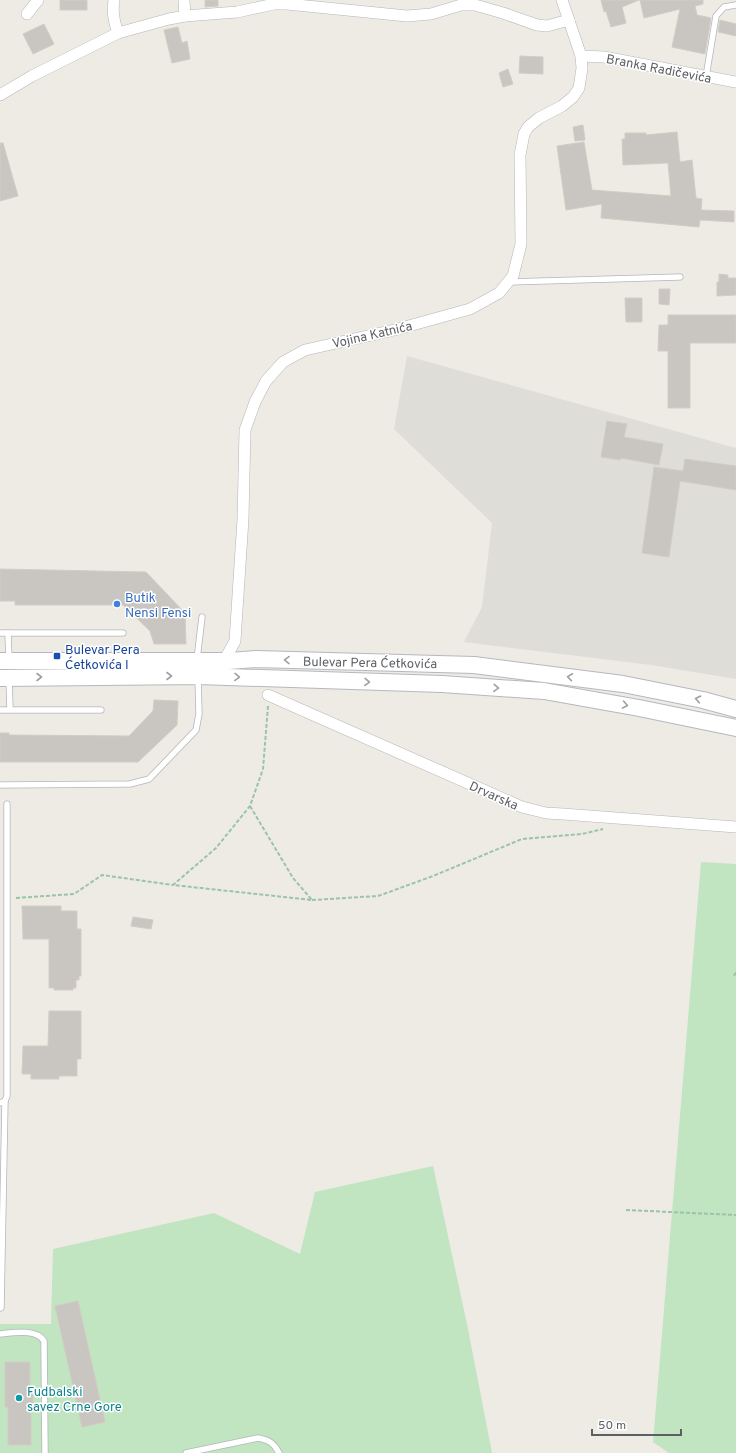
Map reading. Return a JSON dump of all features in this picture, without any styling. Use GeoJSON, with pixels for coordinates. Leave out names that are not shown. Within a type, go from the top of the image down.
{"type":"FeatureCollection","features":[{"type":"Feature","properties":{"kind":"main road","name":"Bulevar Pera Ćetkovića"},"geometry":{"type":"LineString","coordinates":[[4,678],[197,668],[224,661],[256,659],[474,665],[623,684],[702,700],[736,709]]}},
{"type":"Feature","properties":{"kind":"main road","name":"Bulevar Pera Ćetkovića"},"geometry":{"type":"LineString","coordinates":[[5,661],[197,668],[544,691],[639,708],[736,728]]}},
{"type":"Feature","properties":{"kind":"street"},"geometry":{"type":"LineString","coordinates":[[27,14],[38,0]]}},
{"type":"Feature","properties":{"kind":"street"},"geometry":{"type":"LineString","coordinates":[[114,0],[112,12],[118,32]]}},
{"type":"Feature","properties":{"kind":"street"},"geometry":{"type":"LineString","coordinates":[[184,0],[185,16]]}},
{"type":"Feature","properties":{"kind":"street","name":"Vojina Katnića"},"geometry":{"type":"LineString","coordinates":[[224,661],[235,641],[243,518],[245,430],[255,402],[266,381],[283,362],[306,350],[394,330],[470,309],[499,293],[513,276],[521,244],[520,155],[524,134],[528,127],[539,118],[562,106],[574,97],[580,88],[582,68],[581,56],[562,0]]}},
{"type":"Feature","properties":{"kind":"street"},"geometry":{"type":"LineString","coordinates":[[0,95],[32,76],[118,32],[185,16],[237,12],[274,2],[314,7],[345,4],[383,14],[407,16],[431,14],[461,3],[503,12],[538,25],[547,26],[569,20]]}},
{"type":"Feature","properties":{"kind":"street","name":"Branka Radičevića"},"geometry":{"type":"LineString","coordinates":[[581,56],[604,57],[736,82]]}},
{"type":"Feature","properties":{"kind":"street","name":"Drvarska"},"geometry":{"type":"LineString","coordinates":[[268,695],[522,807],[546,813],[736,827]]}},
{"type":"Feature","properties":{"kind":"lane"},"geometry":{"type":"LineString","coordinates":[[706,77],[716,16],[724,8],[736,5]]}},
{"type":"Feature","properties":{"kind":"lane"},"geometry":{"type":"LineString","coordinates":[[508,282],[680,277]]}},
{"type":"Feature","properties":{"kind":"lane"},"geometry":{"type":"LineString","coordinates":[[0,785],[130,784],[148,779],[196,730],[199,714],[197,668],[202,618]]}},
{"type":"Feature","properties":{"kind":"lane"},"geometry":{"type":"LineString","coordinates":[[0,633],[122,634]]}},
{"type":"Feature","properties":{"kind":"lane"},"geometry":{"type":"LineString","coordinates":[[5,661],[8,633]]}},
{"type":"Feature","properties":{"kind":"lane"},"geometry":{"type":"LineString","coordinates":[[4,678],[10,709]]}},
{"type":"Feature","properties":{"kind":"lane"},"geometry":{"type":"LineString","coordinates":[[0,710],[101,710]]}},
{"type":"Feature","properties":{"kind":"lane"},"geometry":{"type":"LineString","coordinates":[[1,1308],[3,1102],[7,1096],[7,804]]}},
{"type":"Feature","properties":{"kind":"lane"},"geometry":{"type":"LineString","coordinates":[[0,1334],[34,1333],[40,1336],[44,1341],[45,1453]]}},
{"type":"Feature","properties":{"kind":"lane"},"geometry":{"type":"LineString","coordinates":[[186,1453],[258,1438],[268,1439],[275,1445],[279,1453]]}},
{"type":"Feature","properties":{"kind":"path"},"geometry":{"type":"LineString","coordinates":[[173,884],[216,848],[250,806],[262,770],[266,736],[268,695]]}},
{"type":"Feature","properties":{"kind":"path"},"geometry":{"type":"LineString","coordinates":[[250,806],[293,878],[312,900]]}},
{"type":"Feature","properties":{"kind":"path"},"geometry":{"type":"LineString","coordinates":[[7,898],[74,894],[102,875],[312,900],[378,896],[433,876],[522,839],[582,834],[603,829]]}},
{"type":"Feature","properties":{"kind":"path"},"geometry":{"type":"LineString","coordinates":[[734,976],[736,972]]}},
{"type":"Feature","properties":{"kind":"path"},"geometry":{"type":"LineString","coordinates":[[626,1210],[736,1215]]}},
{"type":"Feature","properties":{"kind":"shaded area"},"geometry":{"type":"Polygon","coordinates":[[[407,356],[736,448],[736,679],[651,665],[464,642],[482,607],[492,523],[394,429],[407,356]]]}},
{"type":"Feature","properties":{"kind":"green space"},"geometry":{"type":"Polygon","coordinates":[[[701,862],[736,864],[736,1453],[669,1453],[653,1442],[701,862]]]}},
{"type":"Feature","properties":{"kind":"green space"},"geometry":{"type":"Polygon","coordinates":[[[433,1166],[468,1329],[492,1453],[0,1453],[0,1324],[51,1324],[53,1249],[214,1213],[300,1254],[315,1192],[433,1166]]]}},
{"type":"Feature","properties":{"kind":"building"},"geometry":{"type":"Polygon","coordinates":[[[60,0],[87,0],[87,10],[60,10],[60,0]]]}},
{"type":"Feature","properties":{"kind":"building"},"geometry":{"type":"Polygon","coordinates":[[[205,0],[218,0],[218,6],[205,7],[205,0]]]}},
{"type":"Feature","properties":{"kind":"building"},"geometry":{"type":"Polygon","coordinates":[[[601,0],[639,0],[622,7],[626,23],[611,27],[606,11],[604,12],[601,0]]]}},
{"type":"Feature","properties":{"kind":"building"},"geometry":{"type":"Polygon","coordinates":[[[640,0],[703,0],[703,4],[695,6],[697,15],[711,18],[705,54],[672,47],[680,9],[644,18],[640,0]]]}},
{"type":"Feature","properties":{"kind":"building"},"geometry":{"type":"Polygon","coordinates":[[[720,20],[736,24],[736,36],[718,32],[720,20]]]}},
{"type":"Feature","properties":{"kind":"building"},"geometry":{"type":"Polygon","coordinates":[[[44,24],[54,44],[33,54],[23,34],[44,24]]]}},
{"type":"Feature","properties":{"kind":"building"},"geometry":{"type":"Polygon","coordinates":[[[178,27],[182,43],[187,41],[190,59],[172,63],[164,30],[178,27]]]}},
{"type":"Feature","properties":{"kind":"building"},"geometry":{"type":"Polygon","coordinates":[[[520,56],[543,57],[543,74],[519,73],[520,56]]]}},
{"type":"Feature","properties":{"kind":"building"},"geometry":{"type":"Polygon","coordinates":[[[508,69],[513,84],[503,87],[499,73],[508,69]]]}},
{"type":"Feature","properties":{"kind":"building"},"geometry":{"type":"Polygon","coordinates":[[[583,125],[585,140],[575,141],[573,127],[583,125]]]}},
{"type":"Feature","properties":{"kind":"building"},"geometry":{"type":"Polygon","coordinates":[[[677,132],[680,162],[692,160],[696,198],[702,199],[701,210],[734,211],[734,222],[700,220],[699,227],[601,218],[602,204],[566,210],[557,146],[584,142],[592,190],[671,196],[668,163],[623,165],[622,139],[625,139],[625,133],[646,133],[646,135],[677,132]]]}},
{"type":"Feature","properties":{"kind":"building"},"geometry":{"type":"Polygon","coordinates":[[[0,143],[3,143],[18,196],[0,201],[0,143]]]}},
{"type":"Feature","properties":{"kind":"building"},"geometry":{"type":"Polygon","coordinates":[[[719,274],[728,275],[728,278],[736,278],[736,295],[717,296],[717,282],[719,282],[719,274]]]}},
{"type":"Feature","properties":{"kind":"building"},"geometry":{"type":"Polygon","coordinates":[[[659,289],[670,289],[669,305],[659,304],[659,289]]]}},
{"type":"Feature","properties":{"kind":"building"},"geometry":{"type":"Polygon","coordinates":[[[625,298],[642,298],[642,322],[626,322],[625,298]]]}},
{"type":"Feature","properties":{"kind":"building"},"geometry":{"type":"Polygon","coordinates":[[[668,315],[736,315],[736,343],[690,343],[690,408],[668,408],[668,351],[658,351],[659,325],[668,325],[668,315]]]}},
{"type":"Feature","properties":{"kind":"building"},"geometry":{"type":"Polygon","coordinates":[[[607,421],[627,424],[624,437],[663,444],[659,465],[621,458],[620,460],[601,457],[607,421]]]}},
{"type":"Feature","properties":{"kind":"building"},"geometry":{"type":"Polygon","coordinates":[[[685,459],[736,466],[736,490],[680,481],[669,557],[642,553],[654,467],[683,471],[685,459]]]}},
{"type":"Feature","properties":{"kind":"building"},"geometry":{"type":"Polygon","coordinates":[[[0,569],[146,572],[185,613],[186,644],[154,644],[150,631],[123,605],[15,605],[15,601],[0,601],[0,569]]]}},
{"type":"Feature","properties":{"kind":"building"},"geometry":{"type":"Polygon","coordinates":[[[154,700],[178,701],[177,725],[138,762],[0,762],[0,733],[9,733],[9,735],[129,736],[153,711],[154,700]]]}},
{"type":"Feature","properties":{"kind":"building"},"geometry":{"type":"Polygon","coordinates":[[[22,906],[61,906],[61,911],[77,911],[77,929],[81,929],[81,976],[79,976],[79,980],[76,980],[76,988],[73,988],[73,990],[54,990],[54,988],[49,988],[49,939],[23,939],[22,906]]]}},
{"type":"Feature","properties":{"kind":"building"},"geometry":{"type":"Polygon","coordinates":[[[133,917],[153,920],[151,929],[131,926],[133,917]]]}},
{"type":"Feature","properties":{"kind":"building"},"geometry":{"type":"Polygon","coordinates":[[[49,1011],[81,1011],[81,1059],[77,1059],[77,1076],[59,1076],[59,1079],[31,1079],[31,1074],[22,1074],[23,1046],[48,1046],[49,1011]]]}},
{"type":"Feature","properties":{"kind":"building"},"geometry":{"type":"Polygon","coordinates":[[[78,1301],[105,1422],[82,1427],[55,1306],[78,1301]]]}},
{"type":"Feature","properties":{"kind":"building","name":"Fudbalski savez Crne Gore"},"geometry":{"type":"Polygon","coordinates":[[[5,1362],[30,1362],[30,1389],[33,1389],[33,1406],[31,1407],[31,1445],[8,1445],[8,1407],[5,1407],[5,1362]]]}},
{"type":"Feature","properties":{"kind":"place","name":"Butik Nensi Fensi"},"geometry":{"type":"Point","coordinates":[117,604]}},
{"type":"Feature","properties":{"kind":"place","name":"Bulevar Pera Ćetkovića I"},"geometry":{"type":"Point","coordinates":[57,656]}},
{"type":"Feature","properties":{"kind":"place","name":"Fudbalski savez Crne Gore"},"geometry":{"type":"Point","coordinates":[19,1398]}}]}
